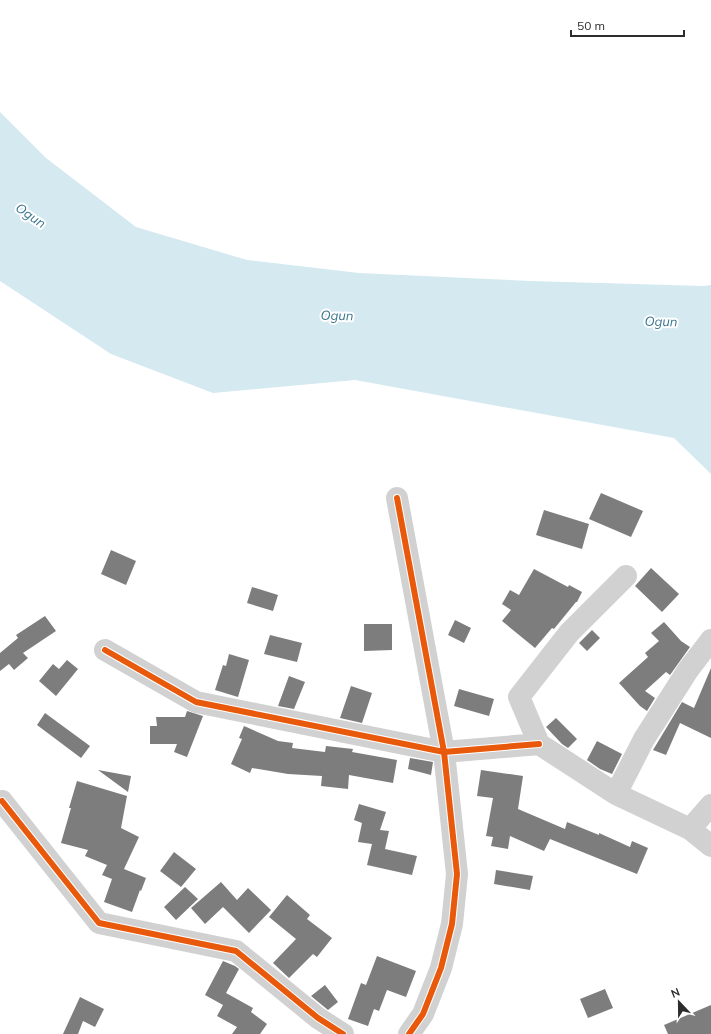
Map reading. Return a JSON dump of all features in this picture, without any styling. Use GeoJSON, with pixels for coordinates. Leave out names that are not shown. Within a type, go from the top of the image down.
{"type":"FeatureCollection","features":[{"type":"Feature","properties":{"kind":"street"},"geometry":{"type":"LineString","coordinates":[[397,498],[444,752],[457,874],[452,924],[441,968],[423,1014],[409,1034]]}},
{"type":"Feature","properties":{"kind":"street"},"geometry":{"type":"LineString","coordinates":[[626,576],[569,634],[519,697],[539,744],[616,794],[690,829],[711,846]]}},
{"type":"Feature","properties":{"kind":"street"},"geometry":{"type":"LineString","coordinates":[[616,794],[644,740],[688,670],[711,640]]}},
{"type":"Feature","properties":{"kind":"street"},"geometry":{"type":"LineString","coordinates":[[105,650],[196,702],[444,752],[539,744]]}},
{"type":"Feature","properties":{"kind":"street"},"geometry":{"type":"LineString","coordinates":[[2,801],[99,923],[236,951],[318,1018],[344,1034]]}},
{"type":"Feature","properties":{"kind":"street"},"geometry":{"type":"LineString","coordinates":[[690,829],[711,805]]}},
{"type":"Feature","properties":{"kind":"water","name":"Ogun"},"geometry":{"type":"Polygon","coordinates":[[[0,112],[46,158],[136,227],[247,260],[359,273],[531,281],[711,285],[711,474],[674,438],[355,380],[213,393],[111,354],[0,281],[0,112]]]}},
{"type":"Feature","properties":{"kind":"building"},"geometry":{"type":"Polygon","coordinates":[[[601,493],[643,511],[631,537],[589,519],[601,493]]]}},
{"type":"Feature","properties":{"kind":"building"},"geometry":{"type":"Polygon","coordinates":[[[544,510],[589,524],[582,549],[536,535],[544,510]]]}},
{"type":"Feature","properties":{"kind":"building"},"geometry":{"type":"Polygon","coordinates":[[[111,550],[136,561],[126,585],[101,574],[111,550]]]}},
{"type":"Feature","properties":{"kind":"building"},"geometry":{"type":"Polygon","coordinates":[[[651,568],[679,594],[662,612],[635,586],[651,568]]]}},
{"type":"Feature","properties":{"kind":"building"},"geometry":{"type":"Polygon","coordinates":[[[534,569],[568,587],[569,585],[582,592],[577,602],[554,629],[552,628],[535,648],[502,621],[511,610],[502,604],[510,590],[519,595],[534,569]]]}},
{"type":"Feature","properties":{"kind":"building"},"geometry":{"type":"Polygon","coordinates":[[[252,587],[278,595],[273,611],[247,603],[252,587]]]}},
{"type":"Feature","properties":{"kind":"building"},"geometry":{"type":"Polygon","coordinates":[[[45,616],[56,631],[23,653],[28,658],[14,670],[9,664],[0,671],[0,653],[18,638],[16,635],[45,616]]]}},
{"type":"Feature","properties":{"kind":"building"},"geometry":{"type":"Polygon","coordinates":[[[455,620],[471,628],[464,643],[448,635],[455,620]]]}},
{"type":"Feature","properties":{"kind":"building"},"geometry":{"type":"Polygon","coordinates":[[[664,622],[681,641],[690,647],[670,675],[666,672],[645,691],[655,698],[647,711],[640,706],[619,683],[648,657],[645,653],[659,641],[651,633],[664,622]]]}},
{"type":"Feature","properties":{"kind":"building"},"geometry":{"type":"Polygon","coordinates":[[[364,624],[392,624],[392,650],[364,651],[364,624]]]}},
{"type":"Feature","properties":{"kind":"building"},"geometry":{"type":"Polygon","coordinates":[[[592,630],[600,638],[587,651],[579,643],[592,630]]]}},
{"type":"Feature","properties":{"kind":"building"},"geometry":{"type":"Polygon","coordinates":[[[270,635],[302,643],[297,662],[264,654],[270,635]]]}},
{"type":"Feature","properties":{"kind":"building"},"geometry":{"type":"Polygon","coordinates":[[[229,654],[249,660],[238,697],[215,690],[223,665],[226,666],[229,654]]]}},
{"type":"Feature","properties":{"kind":"building"},"geometry":{"type":"Polygon","coordinates":[[[67,660],[78,669],[56,696],[39,681],[53,664],[59,669],[67,660]]]}},
{"type":"Feature","properties":{"kind":"building"},"geometry":{"type":"Polygon","coordinates":[[[711,668],[711,738],[680,723],[666,755],[653,750],[682,702],[694,708],[711,668]]]}},
{"type":"Feature","properties":{"kind":"building"},"geometry":{"type":"Polygon","coordinates":[[[289,676],[305,682],[294,709],[278,706],[289,676]]]}},
{"type":"Feature","properties":{"kind":"building"},"geometry":{"type":"Polygon","coordinates":[[[351,686],[372,693],[362,723],[340,718],[351,686]]]}},
{"type":"Feature","properties":{"kind":"building"},"geometry":{"type":"Polygon","coordinates":[[[459,689],[494,699],[489,716],[454,706],[459,689]]]}},
{"type":"Feature","properties":{"kind":"building"},"geometry":{"type":"Polygon","coordinates":[[[187,711],[203,716],[187,757],[174,752],[177,744],[150,744],[150,726],[157,726],[156,717],[185,717],[187,711]]]}},
{"type":"Feature","properties":{"kind":"building"},"geometry":{"type":"Polygon","coordinates":[[[45,713],[90,746],[81,758],[37,725],[45,713]]]}},
{"type":"Feature","properties":{"kind":"building"},"geometry":{"type":"Polygon","coordinates":[[[556,718],[577,739],[568,748],[562,744],[546,727],[556,718]]]}},
{"type":"Feature","properties":{"kind":"building"},"geometry":{"type":"Polygon","coordinates":[[[244,726],[278,741],[293,743],[292,748],[325,752],[326,746],[353,749],[352,752],[397,760],[393,783],[349,775],[348,789],[321,786],[322,776],[288,774],[252,768],[250,773],[231,764],[242,739],[239,738],[244,726]]]}},
{"type":"Feature","properties":{"kind":"building"},"geometry":{"type":"Polygon","coordinates":[[[597,741],[622,754],[612,774],[600,769],[587,760],[597,741]]]}},
{"type":"Feature","properties":{"kind":"building"},"geometry":{"type":"Polygon","coordinates":[[[410,758],[433,762],[431,775],[408,769],[410,758]]]}},
{"type":"Feature","properties":{"kind":"building"},"geometry":{"type":"Polygon","coordinates":[[[98,770],[131,776],[128,792],[98,770]]]}},
{"type":"Feature","properties":{"kind":"building"},"geometry":{"type":"Polygon","coordinates":[[[481,770],[523,776],[518,809],[565,829],[567,822],[599,835],[599,833],[630,847],[632,841],[648,848],[637,874],[550,839],[544,851],[510,836],[508,849],[491,846],[493,837],[486,836],[493,798],[477,796],[481,770]]]}},
{"type":"Feature","properties":{"kind":"building"},"geometry":{"type":"Polygon","coordinates":[[[77,781],[127,796],[121,828],[139,837],[124,869],[146,878],[132,912],[104,902],[112,879],[102,875],[107,865],[85,856],[88,850],[61,843],[77,781]]]}},
{"type":"Feature","properties":{"kind":"building"},"geometry":{"type":"Polygon","coordinates":[[[359,804],[386,812],[380,830],[389,831],[385,849],[417,856],[412,875],[367,865],[372,844],[358,842],[362,823],[354,820],[359,804]]]}},
{"type":"Feature","properties":{"kind":"building"},"geometry":{"type":"Polygon","coordinates":[[[174,852],[196,869],[181,887],[160,871],[174,852]]]}},
{"type":"Feature","properties":{"kind":"building"},"geometry":{"type":"Polygon","coordinates":[[[496,870],[533,876],[530,890],[494,884],[496,870]]]}},
{"type":"Feature","properties":{"kind":"building"},"geometry":{"type":"Polygon","coordinates":[[[221,882],[237,900],[248,888],[271,910],[249,933],[223,907],[205,924],[191,908],[221,882]]]}},
{"type":"Feature","properties":{"kind":"building"},"geometry":{"type":"Polygon","coordinates":[[[185,887],[198,899],[176,920],[164,907],[185,887]]]}},
{"type":"Feature","properties":{"kind":"building"},"geometry":{"type":"Polygon","coordinates":[[[287,895],[310,915],[307,919],[332,938],[317,957],[313,954],[289,978],[273,963],[296,939],[269,917],[287,895]]]}},
{"type":"Feature","properties":{"kind":"building"},"geometry":{"type":"Polygon","coordinates":[[[377,956],[416,971],[406,997],[387,990],[379,1011],[374,1009],[368,1026],[348,1019],[361,983],[366,985],[377,956]]]}},
{"type":"Feature","properties":{"kind":"building"},"geometry":{"type":"Polygon","coordinates":[[[223,961],[239,969],[226,993],[253,1008],[251,1012],[267,1024],[260,1034],[232,1034],[237,1027],[217,1016],[223,1005],[205,995],[223,961]]]}},
{"type":"Feature","properties":{"kind":"building"},"geometry":{"type":"Polygon","coordinates":[[[325,985],[338,1002],[328,1010],[311,996],[325,985]]]}},
{"type":"Feature","properties":{"kind":"building"},"geometry":{"type":"Polygon","coordinates":[[[605,989],[613,1008],[588,1018],[580,999],[605,989]]]}},
{"type":"Feature","properties":{"kind":"building"},"geometry":{"type":"Polygon","coordinates":[[[80,997],[104,1009],[95,1027],[83,1021],[78,1034],[63,1034],[80,997]]]}},
{"type":"Feature","properties":{"kind":"building"},"geometry":{"type":"Polygon","coordinates":[[[711,1005],[711,1034],[668,1034],[664,1025],[711,1005]]]}},
{"type":"Feature","properties":{"kind":"cycle path"},"geometry":{"type":"LineString","coordinates":[[397,498],[444,752],[457,874],[452,924],[441,968],[423,1014],[409,1034]]}},
{"type":"Feature","properties":{"kind":"cycle path"},"geometry":{"type":"LineString","coordinates":[[105,650],[196,702],[444,752],[539,744]]}},
{"type":"Feature","properties":{"kind":"cycle path"},"geometry":{"type":"LineString","coordinates":[[2,801],[99,923],[236,951],[318,1018],[343,1034]]}}]}
